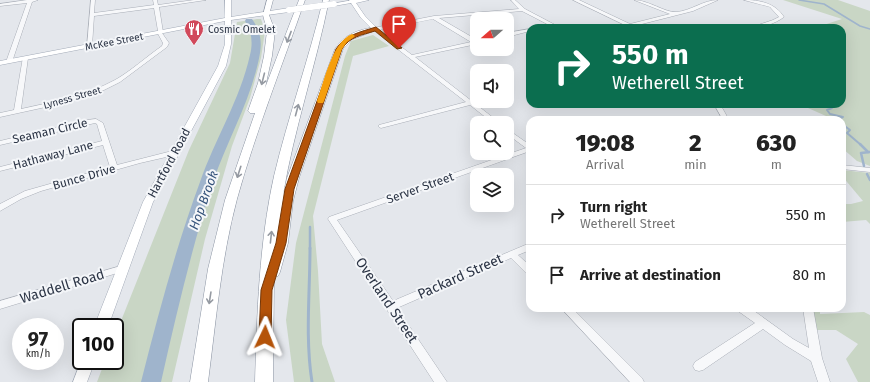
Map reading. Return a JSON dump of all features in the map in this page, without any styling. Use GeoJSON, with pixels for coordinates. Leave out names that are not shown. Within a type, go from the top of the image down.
{"type":"FeatureCollection","features":[{"type":"Feature","properties":{"kind":"highway"},"geometry":{"type":"LineString","coordinates":[[248,146],[249,123],[262,83],[269,44],[271,29],[266,14],[270,0]]}},
{"type":"Feature","properties":{"kind":"highway"},"geometry":{"type":"LineString","coordinates":[[199,382],[220,244],[233,193],[248,146],[302,0]]}},
{"type":"Feature","properties":{"kind":"highway"},"geometry":{"type":"LineString","coordinates":[[264,382],[266,290],[272,227],[280,177],[330,2]]}},
{"type":"Feature","properties":{"kind":"highway"},"geometry":{"type":"LineString","coordinates":[[266,290],[278,253],[287,201],[293,178],[339,49],[350,37],[376,29]]}},
{"type":"Feature","properties":{"kind":"main road","name":"Hartford Road"},"geometry":{"type":"LineString","coordinates":[[105,318],[148,202],[172,153],[222,66],[228,44],[228,0]]}},
{"type":"Feature","properties":{"kind":"main road","name":"McKee Street"},"geometry":{"type":"LineString","coordinates":[[0,63],[228,19],[266,14],[330,2],[366,0]]}},
{"type":"Feature","properties":{"kind":"main road"},"geometry":{"type":"LineString","coordinates":[[353,1],[363,17],[376,29]]}},
{"type":"Feature","properties":{"kind":"main road"},"geometry":{"type":"LineString","coordinates":[[80,382],[85,370]]}},
{"type":"Feature","properties":{"kind":"street"},"geometry":{"type":"LineString","coordinates":[[0,5],[33,0],[9,62]]}},
{"type":"Feature","properties":{"kind":"street"},"geometry":{"type":"LineString","coordinates":[[90,46],[93,0]]}},
{"type":"Feature","properties":{"kind":"street"},"geometry":{"type":"LineString","coordinates":[[155,0],[160,32]]}},
{"type":"Feature","properties":{"kind":"street"},"geometry":{"type":"LineString","coordinates":[[92,15],[204,0]]}},
{"type":"Feature","properties":{"kind":"street"},"geometry":{"type":"LineString","coordinates":[[513,0],[523,10],[552,24]]}},
{"type":"Feature","properties":{"kind":"street"},"geometry":{"type":"LineString","coordinates":[[575,0],[627,24]]}},
{"type":"Feature","properties":{"kind":"street"},"geometry":{"type":"LineString","coordinates":[[636,0],[674,14]]}},
{"type":"Feature","properties":{"kind":"street"},"geometry":{"type":"LineString","coordinates":[[638,24],[691,10],[716,0]]}},
{"type":"Feature","properties":{"kind":"street"},"geometry":{"type":"LineString","coordinates":[[746,0],[770,6],[779,11],[782,17],[775,22],[767,24]]}},
{"type":"Feature","properties":{"kind":"street"},"geometry":{"type":"LineString","coordinates":[[376,29],[434,17],[523,10]]}},
{"type":"Feature","properties":{"kind":"street"},"geometry":{"type":"LineString","coordinates":[[434,17],[470,38]]}},
{"type":"Feature","properties":{"kind":"street"},"geometry":{"type":"LineString","coordinates":[[376,29],[410,57],[470,102]]}},
{"type":"Feature","properties":{"kind":"street"},"geometry":{"type":"LineString","coordinates":[[514,33],[526,31]]}},
{"type":"Feature","properties":{"kind":"street","name":"Lyness Street"},"geometry":{"type":"LineString","coordinates":[[0,116],[85,96],[118,81],[164,47],[166,43],[160,32]]}},
{"type":"Feature","properties":{"kind":"street"},"geometry":{"type":"LineString","coordinates":[[410,57],[470,43]]}},
{"type":"Feature","properties":{"kind":"street"},"geometry":{"type":"LineString","coordinates":[[17,112],[25,58]]}},
{"type":"Feature","properties":{"kind":"street"},"geometry":{"type":"LineString","coordinates":[[381,126],[470,102]]}},
{"type":"Feature","properties":{"kind":"street"},"geometry":{"type":"LineString","coordinates":[[477,108],[487,116]]}},
{"type":"Feature","properties":{"kind":"street","name":"Seaman Circle"},"geometry":{"type":"LineString","coordinates":[[0,143],[96,121],[100,123],[114,168]]}},
{"type":"Feature","properties":{"kind":"street"},"geometry":{"type":"LineString","coordinates":[[514,136],[526,146]]}},
{"type":"Feature","properties":{"kind":"street","name":"Hathaway Lane"},"geometry":{"type":"LineString","coordinates":[[0,169],[106,142]]}},
{"type":"Feature","properties":{"kind":"street","name":"Server Street"},"geometry":{"type":"LineString","coordinates":[[332,219],[526,150]]}},
{"type":"Feature","properties":{"kind":"street","name":"Bunce Drive"},"geometry":{"type":"LineString","coordinates":[[0,208],[9,201],[25,194],[172,153]]}},
{"type":"Feature","properties":{"kind":"street"},"geometry":{"type":"LineString","coordinates":[[846,167],[870,170]]}},
{"type":"Feature","properties":{"kind":"street","name":"Overland Street"},"geometry":{"type":"LineString","coordinates":[[332,219],[441,382]]}},
{"type":"Feature","properties":{"kind":"street","name":"Packard Street"},"geometry":{"type":"LineString","coordinates":[[390,307],[526,248]]}},
{"type":"Feature","properties":{"kind":"street"},"geometry":{"type":"LineString","coordinates":[[512,254],[526,268]]}},
{"type":"Feature","properties":{"kind":"street","name":"Waddell Road"},"geometry":{"type":"LineString","coordinates":[[0,305],[124,268]]}},
{"type":"Feature","properties":{"kind":"street"},"geometry":{"type":"LineString","coordinates":[[570,312],[638,382]]}},
{"type":"Feature","properties":{"kind":"street"},"geometry":{"type":"LineString","coordinates":[[747,312],[763,324],[816,358]]}},
{"type":"Feature","properties":{"kind":"street"},"geometry":{"type":"LineString","coordinates":[[809,312],[816,358],[824,382]]}},
{"type":"Feature","properties":{"kind":"street"},"geometry":{"type":"LineString","coordinates":[[699,366],[763,324]]}},
{"type":"Feature","properties":{"kind":"green space"},"geometry":{"type":"Polygon","coordinates":[[[783,0],[838,0],[870,11],[870,166],[857,161],[846,151],[846,116],[826,116],[808,108],[846,108],[846,24],[826,24],[842,19],[783,0]]]}},
{"type":"Feature","properties":{"kind":"green space"},"geometry":{"type":"Polygon","coordinates":[[[261,19],[265,31],[261,58],[250,98],[232,146],[205,239],[172,382],[97,382],[102,370],[124,370],[124,318],[122,318],[189,150],[230,63],[237,22],[261,19]]]}},
{"type":"Feature","properties":{"kind":"green space"},"geometry":{"type":"Polygon","coordinates":[[[373,35],[389,46],[353,56],[313,216],[322,344],[335,382],[294,382],[286,320],[296,243],[345,56],[351,41],[373,35]]]}},
{"type":"Feature","properties":{"kind":"green space"},"geometry":{"type":"Polygon","coordinates":[[[846,170],[870,173],[870,224],[866,220],[846,222],[846,204],[863,201],[846,181],[846,170]]]}},
{"type":"Feature","properties":{"kind":"green space"},"geometry":{"type":"Polygon","coordinates":[[[808,312],[820,312],[820,314],[864,312],[870,315],[870,382],[858,382],[846,359],[858,344],[836,330],[812,330],[808,312]]]}},
{"type":"Feature","properties":{"kind":"waterway"},"geometry":{"type":"LineString","coordinates":[[799,0],[824,4],[860,26],[870,29]]}},
{"type":"Feature","properties":{"kind":"waterway","name":"Hop Brook"},"geometry":{"type":"LineString","coordinates":[[151,382],[176,280],[207,180],[248,82],[255,55],[256,43],[255,32],[249,21]]}},
{"type":"Feature","properties":{"kind":"waterway"},"geometry":{"type":"LineString","coordinates":[[832,108],[827,110],[830,114],[839,116]]}},
{"type":"Feature","properties":{"kind":"waterway"},"geometry":{"type":"LineString","coordinates":[[846,127],[850,130],[847,133],[861,145]]}},
{"type":"Feature","properties":{"kind":"waterway"},"geometry":{"type":"LineString","coordinates":[[861,145],[868,152]]}},
{"type":"Feature","properties":{"kind":"waterway"},"geometry":{"type":"LineString","coordinates":[[864,166],[861,153],[870,152]]}},
{"type":"Feature","properties":{"kind":"waterway"},"geometry":{"type":"LineString","coordinates":[[867,174],[870,180]]}},
{"type":"Feature","properties":{"kind":"waterway"},"geometry":{"type":"LineString","coordinates":[[310,227],[310,248]]}},
{"type":"Feature","properties":{"kind":"waterway"},"geometry":{"type":"LineString","coordinates":[[310,248],[308,332],[312,382]]}},
{"type":"Feature","properties":{"kind":"slow traffic"},"geometry":{"type":"LineString","coordinates":[[320,101],[339,49],[344,41],[352,36]]}},
{"type":"Feature","properties":{"kind":"place","name":"Cosmic Omelet"},"geometry":{"type":"Point","coordinates":[194,46]}},
{"type":"Feature","properties":{"kind":"route"},"geometry":{"type":"LineString","coordinates":[[265,337],[266,290],[281,243],[290,189],[296,168],[339,49],[350,37],[376,29],[399,48]]}}]}
